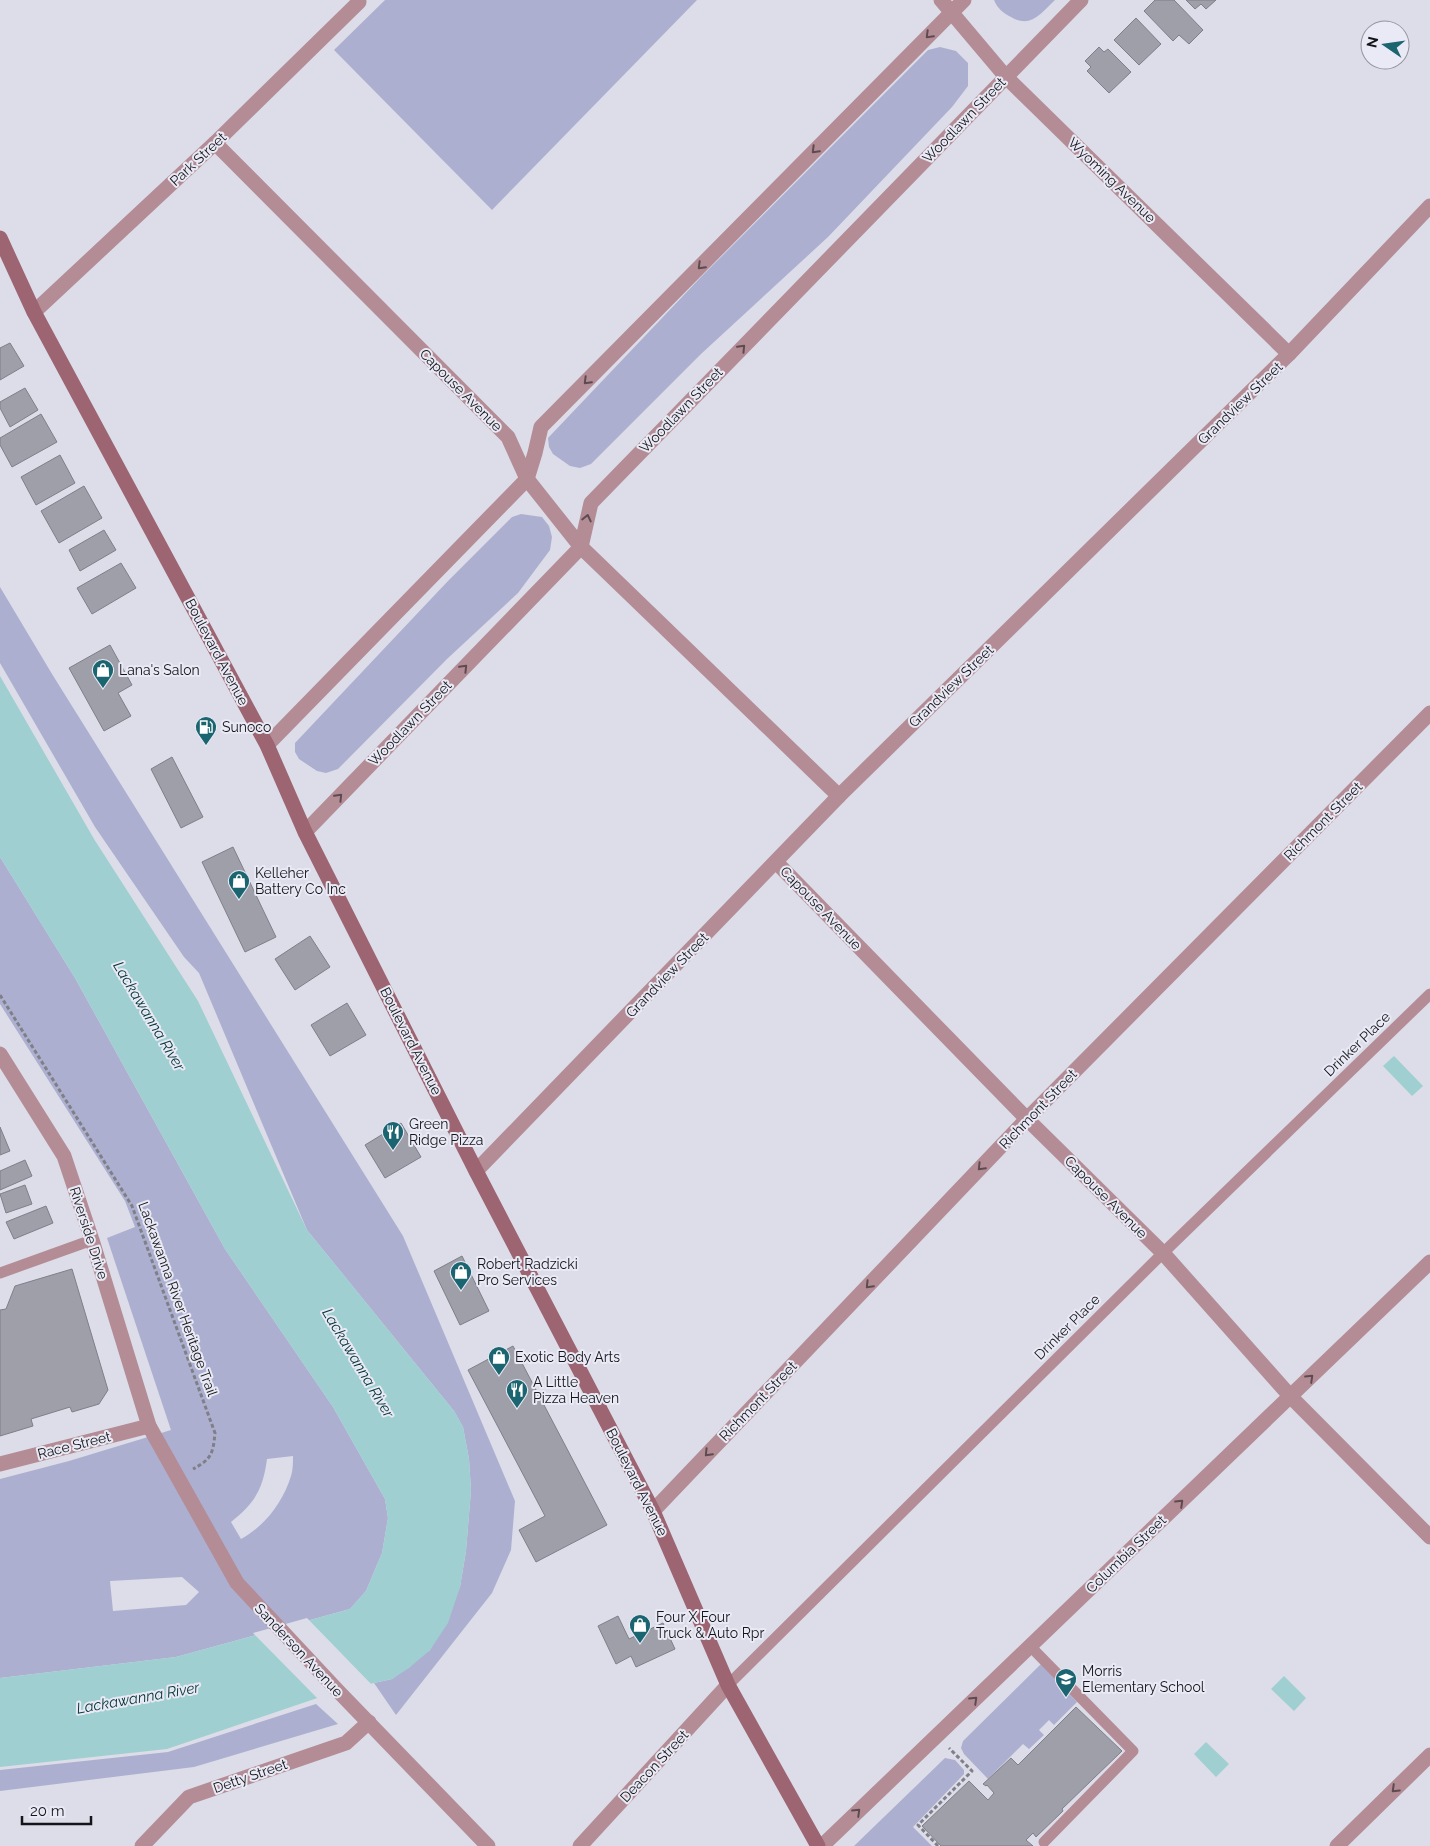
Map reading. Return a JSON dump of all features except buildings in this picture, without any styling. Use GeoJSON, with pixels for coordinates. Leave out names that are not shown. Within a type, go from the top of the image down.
{"type":"FeatureCollection","features":[{"type":"Feature","properties":{"kind":"street","name":"Wyoming Avenue"},"geometry":{"type":"LineString","coordinates":[[941,0],[1006,77],[1289,354]]}},
{"type":"Feature","properties":{"kind":"street"},"geometry":{"type":"LineString","coordinates":[[267,744],[526,479],[541,427],[964,0]]}},
{"type":"Feature","properties":{"kind":"street","name":"Woodlawn Street"},"geometry":{"type":"LineString","coordinates":[[305,832],[580,547],[591,503],[1081,0]]}},
{"type":"Feature","properties":{"kind":"street","name":"Park Street"},"geometry":{"type":"LineString","coordinates":[[34,312],[216,144],[359,2]]}},
{"type":"Feature","properties":{"kind":"street","name":"Capouse Avenue"},"geometry":{"type":"LineString","coordinates":[[216,144],[508,437],[526,479],[580,547],[839,796]]}},
{"type":"Feature","properties":{"kind":"street","name":"Grandview Street"},"geometry":{"type":"LineString","coordinates":[[476,1171],[839,796],[1289,354],[1430,206]]}},
{"type":"Feature","properties":{"kind":"street","name":"Boulevard Avenue"},"geometry":{"type":"LineString","coordinates":[[0,238],[34,312],[267,744],[305,832],[476,1171],[653,1511],[728,1685],[820,1846]]}},
{"type":"Feature","properties":{"kind":"street","name":"Richmont Street"},"geometry":{"type":"LineString","coordinates":[[653,1511],[1027,1119],[1430,712]]}},
{"type":"Feature","properties":{"kind":"street","name":"Capouse Avenue"},"geometry":{"type":"LineString","coordinates":[[776,862],[1027,1119],[1163,1253],[1291,1397],[1430,1537]]}},
{"type":"Feature","properties":{"kind":"street","name":"Riverside Drive"},"geometry":{"type":"LineString","coordinates":[[0,1054],[64,1156],[149,1426]]}},
{"type":"Feature","properties":{"kind":"street","name":"Columbia Street"},"geometry":{"type":"LineString","coordinates":[[820,1846],[1430,1262]]}},
{"type":"Feature","properties":{"kind":"street","name":"Sanderson Avenue"},"geometry":{"type":"LineString","coordinates":[[149,1426],[237,1583],[488,1846]]}},
{"type":"Feature","properties":{"kind":"street","name":"Race Street"},"geometry":{"type":"LineString","coordinates":[[0,1464],[149,1426]]}},
{"type":"Feature","properties":{"kind":"street","name":"Deacon Street"},"geometry":{"type":"LineString","coordinates":[[580,1846],[728,1685]]}},
{"type":"Feature","properties":{"kind":"street","name":"Detty Street"},"geometry":{"type":"LineString","coordinates":[[142,1846],[188,1797],[346,1743],[368,1722]]}},
{"type":"Feature","properties":{"kind":"street"},"geometry":{"type":"LineString","coordinates":[[1337,1846],[1430,1755]]}},
{"type":"Feature","properties":{"kind":"lane","name":"Drinker Place"},"geometry":{"type":"LineString","coordinates":[[728,1685],[1163,1253],[1430,994]]}},
{"type":"Feature","properties":{"kind":"lane"},"geometry":{"type":"LineString","coordinates":[[0,1273],[92,1240]]}},
{"type":"Feature","properties":{"kind":"lane"},"geometry":{"type":"LineString","coordinates":[[1030,1646],[1133,1751],[1044,1842]]}},
{"type":"Feature","properties":{"kind":"path","name":"Lackawanna River Heritage Trail"},"geometry":{"type":"LineString","coordinates":[[0,995],[132,1206],[215,1433],[213,1448],[207,1461],[177,1478]]}},
{"type":"Feature","properties":{"kind":"path"},"geometry":{"type":"LineString","coordinates":[[938,1846],[918,1825],[972,1771],[949,1748]]}},
{"type":"Feature","properties":{"kind":"shaded area"},"geometry":{"type":"Polygon","coordinates":[[[385,0],[697,0],[492,210],[334,50],[385,0]]]}},
{"type":"Feature","properties":{"kind":"shaded area"},"geometry":{"type":"Polygon","coordinates":[[[994,0],[1055,0],[1035,18],[1024,21],[1005,14],[994,0]]]}},
{"type":"Feature","properties":{"kind":"shaded area"},"geometry":{"type":"Polygon","coordinates":[[[940,47],[956,51],[968,63],[968,86],[952,107],[828,237],[701,354],[591,464],[580,468],[570,466],[553,454],[549,447],[548,438],[701,277],[928,50],[940,47]]]}},
{"type":"Feature","properties":{"kind":"shaded area"},"geometry":{"type":"Polygon","coordinates":[[[521,514],[542,517],[549,526],[552,537],[550,550],[518,593],[447,659],[338,769],[326,773],[317,771],[299,759],[295,752],[295,743],[447,582],[512,517],[521,514]]]}},
{"type":"Feature","properties":{"kind":"shaded area"},"geometry":{"type":"Polygon","coordinates":[[[0,587],[52,674],[403,1236],[515,1501],[511,1550],[492,1593],[396,1715],[374,1683],[392,1679],[430,1650],[460,1587],[466,1551],[471,1490],[469,1459],[463,1427],[454,1411],[307,1230],[199,973],[184,957],[95,827],[0,663],[0,587]]]}},
{"type":"Feature","properties":{"kind":"shaded area"},"geometry":{"type":"Polygon","coordinates":[[[0,857],[75,978],[225,1249],[333,1407],[385,1499],[388,1518],[382,1553],[366,1591],[350,1609],[176,1657],[0,1678],[0,1479],[69,1461],[171,1430],[107,1238],[135,1227],[125,1201],[0,1004],[0,857]],[[293,1456],[267,1459],[263,1479],[252,1502],[231,1522],[241,1539],[258,1527],[278,1504],[288,1486],[293,1469],[293,1456]],[[182,1577],[110,1581],[113,1611],[186,1605],[199,1592],[182,1577]]]}},
{"type":"Feature","properties":{"kind":"shaded area"},"geometry":{"type":"Polygon","coordinates":[[[1041,1664],[1077,1702],[1054,1725],[1049,1720],[1039,1730],[1044,1735],[1029,1749],[1023,1744],[988,1779],[964,1754],[961,1748],[963,1741],[1041,1664]]]}},
{"type":"Feature","properties":{"kind":"shaded area"},"geometry":{"type":"Polygon","coordinates":[[[316,1704],[338,1724],[194,1767],[0,1791],[0,1770],[168,1752],[316,1704]]]}},
{"type":"Feature","properties":{"kind":"shaded area"},"geometry":{"type":"Polygon","coordinates":[[[945,1758],[955,1760],[964,1770],[964,1774],[913,1827],[932,1846],[854,1846],[945,1758]]]}},
{"type":"Feature","properties":{"kind":"water","name":"Lackawanna River"},"geometry":{"type":"Polygon","coordinates":[[[0,676],[94,839],[198,1001],[307,1230],[454,1411],[463,1427],[469,1459],[471,1490],[466,1551],[460,1587],[448,1623],[430,1650],[409,1668],[392,1679],[338,1691],[167,1749],[0,1767],[0,1678],[176,1657],[350,1609],[366,1591],[382,1553],[388,1518],[385,1499],[333,1407],[225,1249],[75,978],[0,857],[0,676]]]}},
{"type":"Feature","properties":{"kind":"water"},"geometry":{"type":"Polygon","coordinates":[[[1394,1056],[1423,1086],[1412,1096],[1383,1066],[1394,1056]]]}},
{"type":"Feature","properties":{"kind":"water"},"geometry":{"type":"Polygon","coordinates":[[[1284,1676],[1306,1698],[1294,1711],[1271,1689],[1284,1676]]]}},
{"type":"Feature","properties":{"kind":"water"},"geometry":{"type":"Polygon","coordinates":[[[1206,1742],[1229,1764],[1216,1777],[1194,1754],[1206,1742]]]}},
{"type":"Feature","properties":{"kind":"pier"},"geometry":{"type":"Polygon","coordinates":[[[307,1618],[373,1686],[319,1700],[253,1633],[307,1618]]]}},
{"type":"Feature","properties":{"kind":"place","name":"Lana's Salon"},"geometry":{"type":"Point","coordinates":[103,689]}},
{"type":"Feature","properties":{"kind":"place","name":"Sunoco"},"geometry":{"type":"Point","coordinates":[206,746]}},
{"type":"Feature","properties":{"kind":"place","name":"Kelleher Battery Co Inc"},"geometry":{"type":"Point","coordinates":[239,900]}},
{"type":"Feature","properties":{"kind":"place","name":"Green Ridge Pizza"},"geometry":{"type":"Point","coordinates":[393,1151]}},
{"type":"Feature","properties":{"kind":"place","name":"Robert Radzicki Pro Services"},"geometry":{"type":"Point","coordinates":[461,1291]}},
{"type":"Feature","properties":{"kind":"place","name":"Exotic Body Arts"},"geometry":{"type":"Point","coordinates":[499,1376]}},
{"type":"Feature","properties":{"kind":"place","name":"A Little Pizza Heaven"},"geometry":{"type":"Point","coordinates":[517,1409]}},
{"type":"Feature","properties":{"kind":"place","name":"Four X Four Truck & Auto Rpr"},"geometry":{"type":"Point","coordinates":[640,1644]}},
{"type":"Feature","properties":{"kind":"place","name":"Morris Elementary School"},"geometry":{"type":"Point","coordinates":[1066,1698]}}]}
